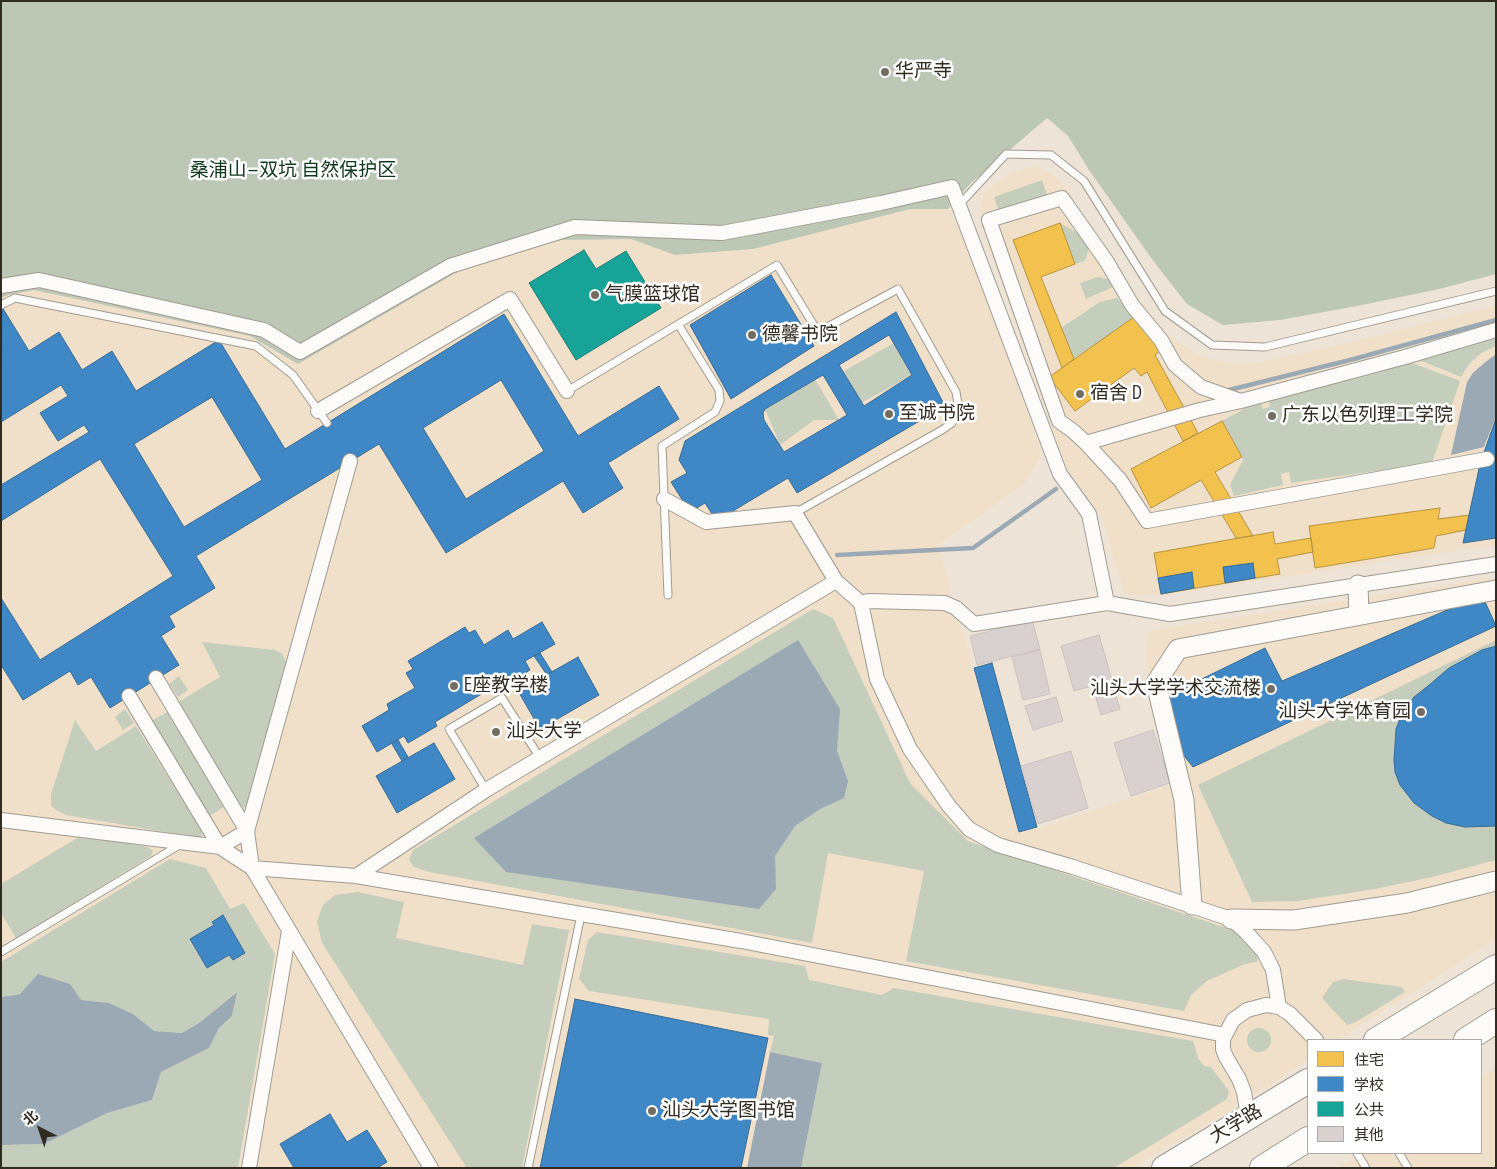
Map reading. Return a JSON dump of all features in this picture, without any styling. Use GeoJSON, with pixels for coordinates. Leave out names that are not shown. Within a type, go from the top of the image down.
{"type":"FeatureCollection","features":[{"type":"Feature","properties":{"kind":"highway"},"geometry":{"type":"LineString","coordinates":[[1378,1039],[1496,967]]}},
{"type":"Feature","properties":{"kind":"highway"},"geometry":{"type":"LineString","coordinates":[[1468,1039],[1496,1021]]}},
{"type":"Feature","properties":{"kind":"highway","name":"大学路"},"geometry":{"type":"LineString","coordinates":[[1164,1168],[1307,1082]]}},
{"type":"Feature","properties":{"kind":"highway"},"geometry":{"type":"LineString","coordinates":[[1262,1168],[1307,1140]]}},
{"type":"Feature","properties":{"kind":"street"},"geometry":{"type":"LineString","coordinates":[[1,286],[39,280],[264,330],[300,352],[450,266],[575,227],[722,233],[881,203],[952,187],[1060,474],[1089,514],[1106,603]]}},
{"type":"Feature","properties":{"kind":"street"},"geometry":{"type":"LineString","coordinates":[[1241,401],[1201,388],[1175,365],[1161,340],[1132,305],[1107,262],[1062,198],[989,220],[1059,421],[1086,442],[1120,480],[1147,521],[1487,459]]}},
{"type":"Feature","properties":{"kind":"street"},"geometry":{"type":"LineString","coordinates":[[318,411],[510,299],[567,391]]}},
{"type":"Feature","properties":{"kind":"street"},"geometry":{"type":"LineString","coordinates":[[1086,442],[1200,410],[1241,401],[1405,357],[1496,330]]}},
{"type":"Feature","properties":{"kind":"street"},"geometry":{"type":"LineString","coordinates":[[220,847],[247,831],[350,461]]}},
{"type":"Feature","properties":{"kind":"street"},"geometry":{"type":"LineString","coordinates":[[664,499],[706,522],[795,513],[836,581],[861,603],[877,679],[910,749],[949,806],[969,829],[998,845],[1230,918],[1294,920],[1407,903],[1496,881]]}},
{"type":"Feature","properties":{"kind":"street"},"geometry":{"type":"LineString","coordinates":[[861,603],[868,601],[945,603],[956,608],[974,624],[1106,603],[1170,614],[1496,564]]}},
{"type":"Feature","properties":{"kind":"street"},"geometry":{"type":"LineString","coordinates":[[356,876],[486,790],[541,759],[836,581]]}},
{"type":"Feature","properties":{"kind":"street"},"geometry":{"type":"LineString","coordinates":[[1358,585],[1359,615]]}},
{"type":"Feature","properties":{"kind":"street"},"geometry":{"type":"LineString","coordinates":[[1192,905],[1184,800],[1156,683],[1178,649],[1496,590]]}},
{"type":"Feature","properties":{"kind":"street"},"geometry":{"type":"LineString","coordinates":[[156,678],[247,831],[252,868],[431,1168]]}},
{"type":"Feature","properties":{"kind":"street"},"geometry":{"type":"LineString","coordinates":[[129,696],[220,847]]}},
{"type":"Feature","properties":{"kind":"street"},"geometry":{"type":"LineString","coordinates":[[1,820],[220,847],[252,868],[356,876],[741,941],[1225,1035]]}},
{"type":"Feature","properties":{"kind":"street"},"geometry":{"type":"LineString","coordinates":[[1230,918],[1264,952],[1273,970],[1279,1007]]}},
{"type":"Feature","properties":{"kind":"street"},"geometry":{"type":"LineString","coordinates":[[249,1168],[289,932]]}},
{"type":"Feature","properties":{"kind":"street"},"geometry":{"type":"LineString","coordinates":[[1248,1116],[1244,1092],[1223,1049],[1223,1039],[1233,1020],[1247,1010],[1266,1005],[1279,1007],[1290,1014],[1315,1039]]}},
{"type":"Feature","properties":{"kind":"lane"},"geometry":{"type":"LineString","coordinates":[[959,205],[1006,154],[1051,154],[1084,181],[1165,311],[1212,345],[1265,347],[1496,291]]}},
{"type":"Feature","properties":{"kind":"lane"},"geometry":{"type":"LineString","coordinates":[[567,391],[777,265],[818,332],[898,289],[956,392],[959,410],[952,423],[942,430],[795,513]]}},
{"type":"Feature","properties":{"kind":"lane"},"geometry":{"type":"LineString","coordinates":[[1,305],[14,298],[256,346],[293,375],[327,423]]}},
{"type":"Feature","properties":{"kind":"lane"},"geometry":{"type":"LineString","coordinates":[[668,595],[662,446],[715,412],[720,401],[718,390],[678,324]]}},
{"type":"Feature","properties":{"kind":"lane"},"geometry":{"type":"LineString","coordinates":[[486,790],[449,729],[502,698],[541,759]]}},
{"type":"Feature","properties":{"kind":"lane"},"geometry":{"type":"LineString","coordinates":[[1,952],[184,842]]}},
{"type":"Feature","properties":{"kind":"lane"},"geometry":{"type":"LineString","coordinates":[[528,1168],[581,915]]}},
{"type":"Feature","properties":{"kind":"lane"},"geometry":{"type":"LineString","coordinates":[[1358,1154],[1366,1168]]}},
{"type":"Feature","properties":{"kind":"lane"},"geometry":{"type":"LineString","coordinates":[[1400,1154],[1408,1168]]}},
{"type":"Feature","properties":{"kind":"shaded area","name":"广东以色列理工学院"},"geometry":{"type":"Polygon","coordinates":[[[1037,166],[1058,178],[1142,304],[1166,332],[1197,355],[1230,364],[1253,364],[1378,336],[1496,305],[1496,545],[1163,595],[1125,595],[1102,518],[1066,467],[985,237],[979,211],[984,193],[1010,173],[1037,166]]]}},
{"type":"Feature","properties":{"kind":"shaded area","name":"汕头大学"},"geometry":{"type":"Polygon","coordinates":[[[910,209],[948,209],[969,244],[1042,454],[1024,484],[938,545],[1020,834],[1171,785],[1146,659],[1148,631],[1496,577],[1496,939],[1340,1039],[1307,1039],[1307,1061],[1239,1105],[1132,1168],[1,1168],[1,298],[34,290],[250,336],[298,364],[468,266],[561,240],[631,239],[676,255],[753,249],[910,209]]]}},
{"type":"Feature","properties":{"kind":"shaded area"},"geometry":{"type":"Polygon","coordinates":[[[1496,354],[1496,416],[1484,447],[1451,455],[1467,382],[1473,373],[1496,354]]]}},
{"type":"Feature","properties":{"kind":"shaded area"},"geometry":{"type":"Polygon","coordinates":[[[798,640],[840,709],[837,751],[848,781],[844,798],[820,809],[795,826],[775,856],[776,889],[759,909],[506,872],[474,838],[798,640]]]}},
{"type":"Feature","properties":{"kind":"shaded area"},"geometry":{"type":"Polygon","coordinates":[[[38,974],[70,984],[81,1000],[109,1003],[133,1014],[154,1031],[182,1033],[199,1023],[237,992],[232,1016],[219,1028],[209,1048],[161,1072],[152,1100],[107,1113],[44,1144],[1,1145],[1,997],[20,994],[38,974]]]}},
{"type":"Feature","properties":{"kind":"shaded area"},"geometry":{"type":"Polygon","coordinates":[[[770,1052],[822,1063],[801,1168],[747,1168],[770,1052]]]}},
{"type":"Feature","properties":{"kind":"shaded area"},"geometry":{"type":"Polygon","coordinates":[[[1496,1068],[1496,1168],[1337,1168],[1359,1154],[1482,1154],[1482,1076],[1496,1068]]]}},
{"type":"Feature","properties":{"kind":"green space","name":"桑浦山—双坑 自然保护区"},"geometry":{"type":"Polygon","coordinates":[[[1,1],[1496,1],[1496,274],[1439,289],[1357,306],[1280,320],[1223,325],[1187,304],[1154,262],[1089,170],[1068,136],[1047,118],[971,183],[948,209],[910,209],[753,249],[675,255],[631,239],[561,240],[468,266],[298,364],[250,336],[34,290],[1,298],[1,1]]]}},
{"type":"Feature","properties":{"kind":"green space"},"geometry":{"type":"Polygon","coordinates":[[[1042,180],[1049,201],[1001,218],[994,197],[1042,180]]]}},
{"type":"Feature","properties":{"kind":"green space"},"geometry":{"type":"Polygon","coordinates":[[[1060,223],[1086,238],[1090,244],[1085,261],[1075,264],[1060,223]]]}},
{"type":"Feature","properties":{"kind":"green space"},"geometry":{"type":"Polygon","coordinates":[[[1098,277],[1112,280],[1115,286],[1086,299],[1080,283],[1098,277]]]}},
{"type":"Feature","properties":{"kind":"green space"},"geometry":{"type":"Polygon","coordinates":[[[1117,298],[1134,317],[1074,359],[1061,328],[1100,302],[1117,298]]]}},
{"type":"Feature","properties":{"kind":"green space"},"geometry":{"type":"Polygon","coordinates":[[[1496,336],[1496,346],[1481,353],[1469,364],[1461,377],[1419,360],[1496,336]]]}},
{"type":"Feature","properties":{"kind":"green space"},"geometry":{"type":"Polygon","coordinates":[[[894,343],[912,375],[861,403],[844,371],[894,343]]]}},
{"type":"Feature","properties":{"kind":"green space"},"geometry":{"type":"Polygon","coordinates":[[[1407,361],[1460,381],[1432,463],[1291,483],[1289,472],[1281,474],[1283,485],[1234,496],[1230,485],[1243,460],[1222,421],[1260,400],[1263,409],[1270,407],[1268,397],[1407,361]]]}},
{"type":"Feature","properties":{"kind":"green space"},"geometry":{"type":"Polygon","coordinates":[[[815,379],[839,420],[814,420],[780,445],[765,409],[815,379]]]}},
{"type":"Feature","properties":{"kind":"green space"},"geometry":{"type":"Polygon","coordinates":[[[813,609],[833,618],[910,783],[968,841],[1238,932],[1258,955],[1257,962],[1245,964],[1207,981],[1191,995],[1184,1011],[906,961],[924,871],[828,853],[812,943],[429,872],[414,867],[409,860],[413,850],[813,609]]]}},
{"type":"Feature","properties":{"kind":"green space","name":"汕头大学体育园"},"geometry":{"type":"Polygon","coordinates":[[[1496,640],[1496,860],[1432,877],[1375,889],[1298,901],[1252,902],[1198,785],[1496,640]]]}},
{"type":"Feature","properties":{"kind":"green space"},"geometry":{"type":"Polygon","coordinates":[[[202,642],[275,650],[282,654],[287,663],[287,672],[251,802],[245,808],[238,804],[178,702],[220,677],[202,642]]]}},
{"type":"Feature","properties":{"kind":"green space"},"geometry":{"type":"Polygon","coordinates":[[[179,676],[188,690],[178,697],[169,684],[179,676]]]}},
{"type":"Feature","properties":{"kind":"green space"},"geometry":{"type":"Polygon","coordinates":[[[125,709],[134,723],[123,730],[115,717],[125,709]]]}},
{"type":"Feature","properties":{"kind":"green space"},"geometry":{"type":"Polygon","coordinates":[[[167,712],[225,806],[210,816],[151,721],[167,712]]]}},
{"type":"Feature","properties":{"kind":"green space"},"geometry":{"type":"Polygon","coordinates":[[[75,720],[96,751],[136,726],[201,830],[202,837],[66,815],[56,810],[51,805],[51,794],[75,720]]]}},
{"type":"Feature","properties":{"kind":"green space"},"geometry":{"type":"Polygon","coordinates":[[[82,835],[148,847],[153,851],[151,856],[16,938],[1,913],[1,884],[82,835]]]}},
{"type":"Feature","properties":{"kind":"green space"},"geometry":{"type":"Polygon","coordinates":[[[170,859],[206,868],[230,909],[244,903],[275,954],[238,1168],[1,1168],[1,1145],[44,1144],[107,1113],[152,1100],[161,1072],[209,1048],[219,1028],[232,1016],[236,992],[199,1023],[182,1033],[154,1031],[133,1014],[109,1003],[81,1000],[69,984],[1,997],[1,962],[170,859]]]}},
{"type":"Feature","properties":{"kind":"green space"},"geometry":{"type":"Polygon","coordinates":[[[358,892],[404,902],[396,938],[523,965],[532,924],[569,930],[522,1168],[467,1168],[322,943],[317,922],[323,905],[335,895],[358,892]]]}},
{"type":"Feature","properties":{"kind":"green space"},"geometry":{"type":"Polygon","coordinates":[[[597,932],[805,966],[809,980],[882,995],[894,988],[1193,1041],[1198,1058],[1204,1066],[1211,1067],[1229,1091],[1227,1099],[1114,1168],[801,1168],[822,1063],[770,1052],[774,1036],[768,1035],[769,1019],[589,991],[579,979],[588,940],[597,932]]]}},
{"type":"Feature","properties":{"kind":"green space"},"geometry":{"type":"Polygon","coordinates":[[[1343,979],[1402,987],[1405,992],[1356,1022],[1347,1025],[1322,998],[1333,982],[1343,979]]]}},
{"type":"Feature","properties":{"kind":"green space"},"geometry":{"type":"Polygon","coordinates":[[[1259,1028],[1267,1032],[1271,1040],[1267,1048],[1259,1052],[1251,1048],[1247,1040],[1251,1032],[1259,1028]]]}},
{"type":"Feature","properties":{"kind":"building: 住宅"},"geometry":{"type":"Polygon","coordinates":[[[1060,223],[1075,264],[1041,277],[1074,359],[1062,368],[1013,240],[1060,223]]]}},
{"type":"Feature","properties":{"kind":"building: 住宅","name":"宿舍 D"},"geometry":{"type":"Polygon","coordinates":[[[1134,317],[1163,348],[1155,355],[1198,433],[1183,441],[1147,372],[1141,376],[1134,368],[1075,411],[1049,377],[1134,317]]]}},
{"type":"Feature","properties":{"kind":"building: 住宅"},"geometry":{"type":"Polygon","coordinates":[[[1222,421],[1242,457],[1215,472],[1253,536],[1236,538],[1201,480],[1151,508],[1131,469],[1222,421]]]}},
{"type":"Feature","properties":{"kind":"building: 住宅"},"geometry":{"type":"Polygon","coordinates":[[[1440,508],[1438,519],[1469,515],[1466,530],[1436,536],[1434,548],[1315,568],[1309,526],[1440,508]]]}},
{"type":"Feature","properties":{"kind":"building: 住宅"},"geometry":{"type":"Polygon","coordinates":[[[1273,532],[1275,544],[1311,538],[1313,552],[1277,559],[1280,574],[1161,594],[1154,553],[1273,532]]]}},
{"type":"Feature","properties":{"kind":"building: 学校","name":"德馨书院"},"geometry":{"type":"Polygon","coordinates":[[[771,275],[814,346],[731,399],[690,325],[771,275]]]}},
{"type":"Feature","properties":{"kind":"building: 学校"},"geometry":{"type":"Polygon","coordinates":[[[2,307],[29,351],[59,332],[82,370],[112,351],[136,391],[219,340],[285,449],[504,314],[578,436],[659,386],[679,419],[608,463],[623,488],[583,513],[563,481],[446,553],[379,444],[196,556],[215,588],[169,616],[175,627],[161,636],[179,665],[110,708],[91,677],[78,685],[70,671],[23,700],[1,665],[1,598],[40,660],[173,576],[100,459],[1,521],[1,485],[89,432],[84,425],[58,441],[40,413],[68,396],[61,385],[1,422],[2,307]],[[501,380],[423,428],[466,499],[544,451],[501,380]],[[212,397],[134,444],[184,527],[262,480],[212,397]]]}},
{"type":"Feature","properties":{"kind":"building: 学校","name":"至诚书院"},"geometry":{"type":"Polygon","coordinates":[[[896,312],[945,406],[797,493],[788,478],[723,517],[712,514],[705,503],[690,512],[671,482],[687,473],[679,460],[685,441],[896,312]],[[889,335],[839,365],[864,406],[912,375],[889,335]],[[823,375],[765,409],[763,413],[764,420],[784,452],[847,415],[823,375]]]}},
{"type":"Feature","properties":{"kind":"building: 学校"},"geometry":{"type":"Polygon","coordinates":[[[1496,418],[1496,538],[1463,543],[1480,464],[1496,418]]]}},
{"type":"Feature","properties":{"kind":"building: 学校"},"geometry":{"type":"Polygon","coordinates":[[[1253,563],[1255,578],[1225,583],[1223,567],[1253,563]]]}},
{"type":"Feature","properties":{"kind":"building: 学校"},"geometry":{"type":"Polygon","coordinates":[[[1192,572],[1194,588],[1161,594],[1158,578],[1192,572]]]}},
{"type":"Feature","properties":{"kind":"building: 学校","name":"汕头大学学术交流楼"},"geometry":{"type":"Polygon","coordinates":[[[1482,595],[1496,626],[1193,767],[1177,747],[1165,697],[1265,648],[1282,681],[1482,595]]]}},
{"type":"Feature","properties":{"kind":"building: 学校","name":"E座教学楼"},"geometry":{"type":"Polygon","coordinates":[[[542,622],[555,644],[525,661],[530,670],[505,685],[503,681],[435,722],[437,726],[408,743],[404,736],[377,752],[362,726],[389,710],[387,704],[415,688],[406,673],[413,669],[408,661],[465,627],[469,633],[475,630],[484,645],[508,630],[513,639],[542,622]]]}},
{"type":"Feature","properties":{"kind":"building: 学校"},"geometry":{"type":"Polygon","coordinates":[[[1496,646],[1496,826],[1465,827],[1446,823],[1414,803],[1400,785],[1395,772],[1394,760],[1396,729],[1402,714],[1414,697],[1449,668],[1482,650],[1496,646]]]}},
{"type":"Feature","properties":{"kind":"building: 学校","name":"E座教学楼"},"geometry":{"type":"Polygon","coordinates":[[[540,653],[552,672],[547,675],[534,656],[540,653]]]}},
{"type":"Feature","properties":{"kind":"building: 学校","name":"E座教学楼"},"geometry":{"type":"Polygon","coordinates":[[[578,657],[599,695],[540,729],[518,691],[578,657]]]}},
{"type":"Feature","properties":{"kind":"building: 学校"},"geometry":{"type":"Polygon","coordinates":[[[992,663],[1037,827],[1019,832],[974,668],[992,663]]]}},
{"type":"Feature","properties":{"kind":"building: 学校"},"geometry":{"type":"Polygon","coordinates":[[[398,740],[408,757],[402,761],[392,744],[398,740]]]}},
{"type":"Feature","properties":{"kind":"building: 学校","name":"E座教学楼"},"geometry":{"type":"Polygon","coordinates":[[[434,743],[455,779],[397,813],[376,776],[434,743]]]}},
{"type":"Feature","properties":{"kind":"building: 学校"},"geometry":{"type":"Polygon","coordinates":[[[223,915],[245,953],[233,960],[229,955],[207,968],[190,939],[214,925],[212,922],[223,915]]]}},
{"type":"Feature","properties":{"kind":"building: 学校","name":"汕头大学图书馆"},"geometry":{"type":"Polygon","coordinates":[[[575,999],[768,1038],[741,1168],[540,1168],[575,999]]]}},
{"type":"Feature","properties":{"kind":"building: 学校"},"geometry":{"type":"Polygon","coordinates":[[[330,1114],[347,1142],[367,1130],[387,1162],[377,1168],[294,1168],[280,1144],[330,1114]]]}},
{"type":"Feature","properties":{"kind":"building: 公共","name":"气膜篮球馆"},"geometry":{"type":"Polygon","coordinates":[[[584,250],[596,269],[626,251],[661,308],[576,360],[529,283],[584,250]]]}},
{"type":"Feature","properties":{"kind":"building: 其他"},"geometry":{"type":"Polygon","coordinates":[[[1032,620],[1040,649],[977,665],[970,636],[1032,620]]]}},
{"type":"Feature","properties":{"kind":"building: 其他"},"geometry":{"type":"Polygon","coordinates":[[[1099,635],[1112,680],[1074,691],[1061,646],[1099,635]]]}},
{"type":"Feature","properties":{"kind":"building: 其他"},"geometry":{"type":"Polygon","coordinates":[[[1040,650],[1050,694],[1023,700],[1012,657],[1040,650]]]}},
{"type":"Feature","properties":{"kind":"building: 其他"},"geometry":{"type":"Polygon","coordinates":[[[1112,682],[1120,709],[1101,715],[1093,688],[1112,682]]]}},
{"type":"Feature","properties":{"kind":"building: 其他"},"geometry":{"type":"Polygon","coordinates":[[[1056,697],[1063,721],[1033,730],[1025,706],[1056,697]]]}},
{"type":"Feature","properties":{"kind":"building: 其他"},"geometry":{"type":"Polygon","coordinates":[[[1153,730],[1170,783],[1131,796],[1114,743],[1153,730]]]}},
{"type":"Feature","properties":{"kind":"building: 其他"},"geometry":{"type":"Polygon","coordinates":[[[1071,751],[1088,808],[1038,824],[1021,766],[1071,751]]]}},
{"type":"Feature","properties":{"kind":"waterway"},"geometry":{"type":"LineString","coordinates":[[1229,390],[1354,359],[1496,320]]}},
{"type":"Feature","properties":{"kind":"waterway"},"geometry":{"type":"LineString","coordinates":[[837,555],[973,548],[1056,489]]}},
{"type":"Feature","properties":{"kind":"place","name":"华严寺"},"geometry":{"type":"Point","coordinates":[885,72]}},
{"type":"Feature","properties":{"kind":"place","name":"气膜篮球馆"},"geometry":{"type":"Point","coordinates":[595,295]}},
{"type":"Feature","properties":{"kind":"place","name":"德馨书院"},"geometry":{"type":"Point","coordinates":[752,335]}},
{"type":"Feature","properties":{"kind":"place","name":"宿舍 D"},"geometry":{"type":"Point","coordinates":[1080,394]}},
{"type":"Feature","properties":{"kind":"place","name":"至诚书院"},"geometry":{"type":"Point","coordinates":[889,414]}},
{"type":"Feature","properties":{"kind":"place","name":"广东以色列理工学院"},"geometry":{"type":"Point","coordinates":[1272,416]}},
{"type":"Feature","properties":{"kind":"place","name":"E座教学楼"},"geometry":{"type":"Point","coordinates":[454,686]}},
{"type":"Feature","properties":{"kind":"place","name":"汕头大学学术交流楼"},"geometry":{"type":"Point","coordinates":[1271,689]}},
{"type":"Feature","properties":{"kind":"place","name":"汕头大学体育园"},"geometry":{"type":"Point","coordinates":[1421,712]}},
{"type":"Feature","properties":{"kind":"place","name":"汕头大学"},"geometry":{"type":"Point","coordinates":[496,732]}},
{"type":"Feature","properties":{"kind":"place","name":"汕头大学图书馆"},"geometry":{"type":"Point","coordinates":[652,1111]}}]}
